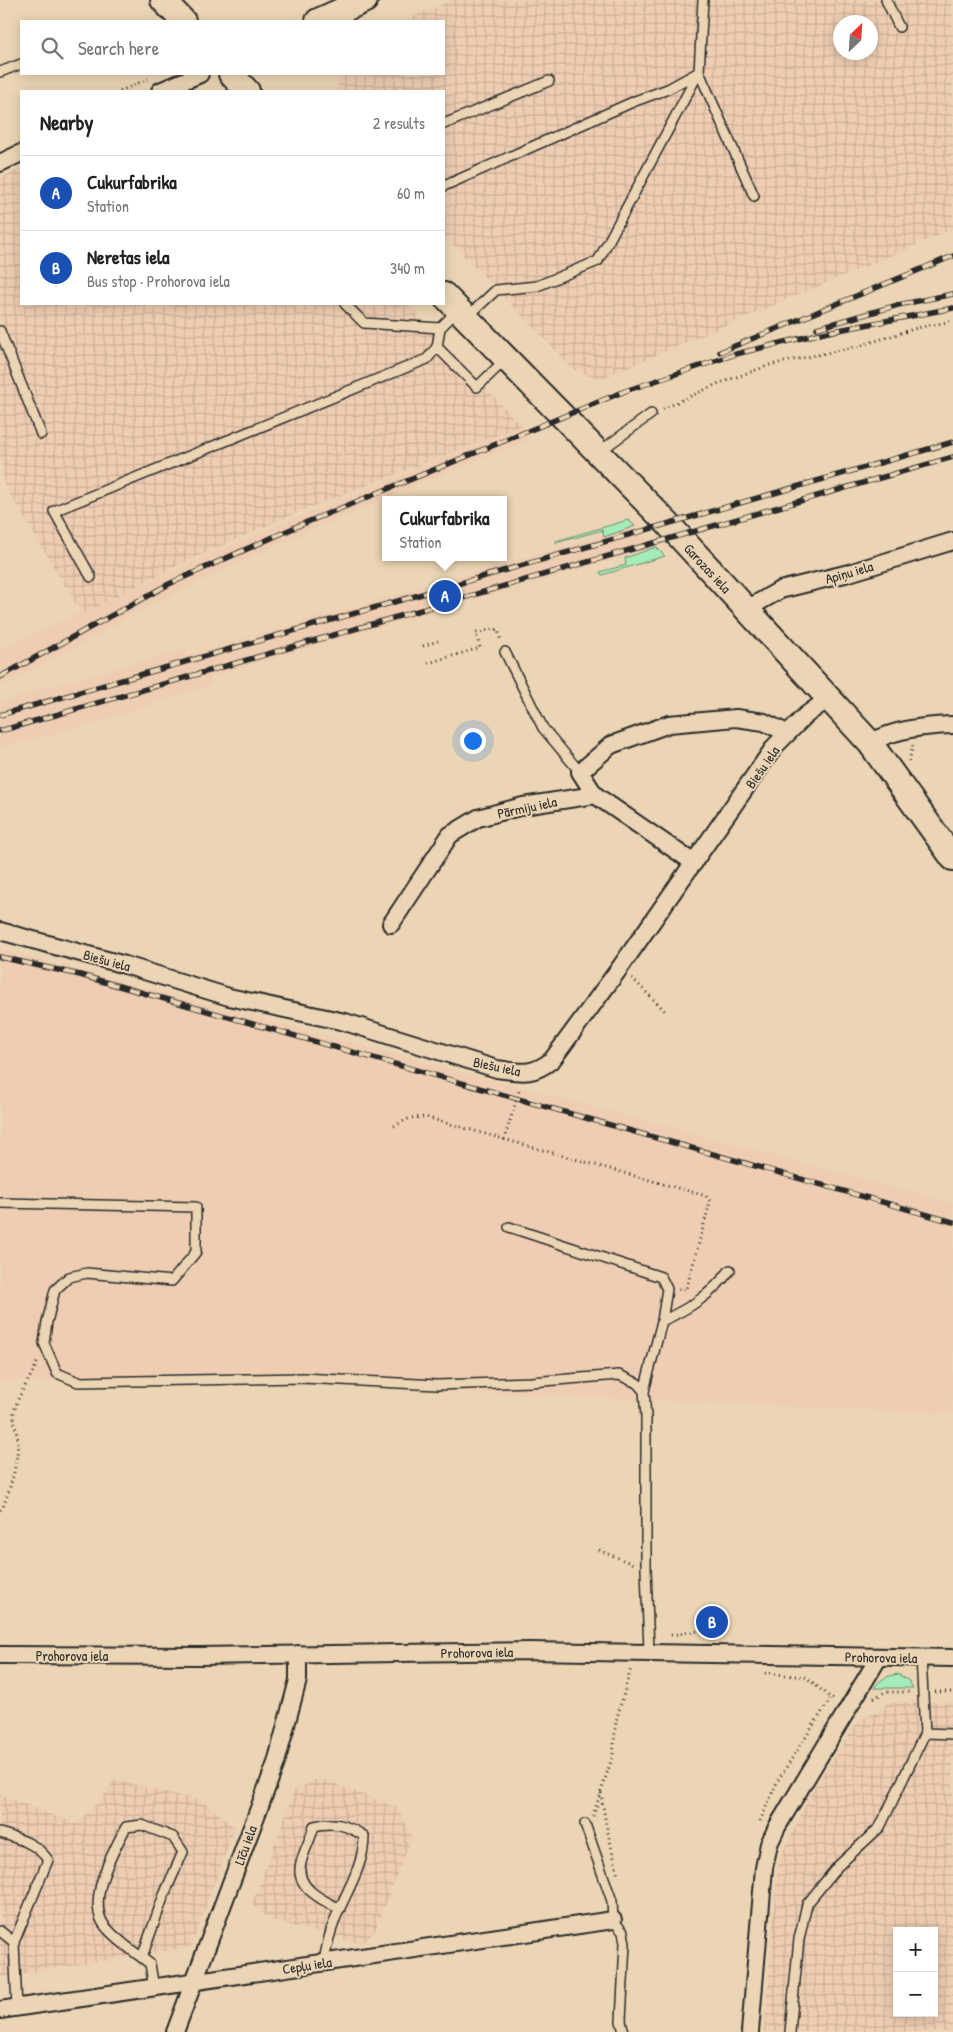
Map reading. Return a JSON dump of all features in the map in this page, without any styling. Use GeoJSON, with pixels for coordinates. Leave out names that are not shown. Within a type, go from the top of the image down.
{"type":"FeatureCollection","features":[{"type":"Feature","properties":{"kind":"main road"},"geometry":{"type":"LineString","coordinates":[[163,0],[182,20]]}},
{"type":"Feature","properties":{"kind":"main road"},"geometry":{"type":"LineString","coordinates":[[320,20],[366,0]]}},
{"type":"Feature","properties":{"kind":"main road"},"geometry":{"type":"LineString","coordinates":[[232,75],[247,90]]}},
{"type":"Feature","properties":{"kind":"main road","name":"Garozas iela"},"geometry":{"type":"LineString","coordinates":[[456,307],[598,452],[747,609],[870,743],[953,858]]}},
{"type":"Feature","properties":{"kind":"street"},"geometry":{"type":"LineString","coordinates":[[156,84],[196,75]]}},
{"type":"Feature","properties":{"kind":"street"},"geometry":{"type":"LineString","coordinates":[[0,162],[20,153]]}},
{"type":"Feature","properties":{"kind":"street","name":"Apiņu iela"},"geometry":{"type":"LineString","coordinates":[[747,609],[780,590],[849,573],[953,541]]}},
{"type":"Feature","properties":{"kind":"street","name":"Biešu iela"},"geometry":{"type":"LineString","coordinates":[[0,931],[125,964],[230,996],[345,1022],[497,1069],[523,1073],[540,1070],[552,1060],[619,969],[786,733],[828,699]]}},
{"type":"Feature","properties":{"kind":"street"},"geometry":{"type":"LineString","coordinates":[[694,863],[596,795],[580,772],[611,745],[669,724],[736,718],[764,722],[786,733]]}},
{"type":"Feature","properties":{"kind":"street"},"geometry":{"type":"LineString","coordinates":[[870,743],[882,736],[898,732],[953,725]]}},
{"type":"Feature","properties":{"kind":"street","name":"Pārmiju iela"},"geometry":{"type":"LineString","coordinates":[[391,924],[450,835],[478,818],[523,806],[596,795]]}},
{"type":"Feature","properties":{"kind":"street","name":"Prohorova iela"},"geometry":{"type":"LineString","coordinates":[[0,1655],[641,1652],[953,1658]]}},
{"type":"Feature","properties":{"kind":"street","name":"Līču iela"},"geometry":{"type":"LineString","coordinates":[[175,2032],[276,1762],[298,1680],[298,1654]]}},
{"type":"Feature","properties":{"kind":"street"},"geometry":{"type":"LineString","coordinates":[[750,2032],[764,1868],[769,1844],[805,1777],[879,1657]]}},
{"type":"Feature","properties":{"kind":"street","name":"Cepļu iela"},"geometry":{"type":"LineString","coordinates":[[0,2010],[613,1920]]}},
{"type":"Feature","properties":{"kind":"lane"},"geometry":{"type":"LineString","coordinates":[[703,0],[700,72],[754,196]]}},
{"type":"Feature","properties":{"kind":"lane"},"geometry":{"type":"LineString","coordinates":[[886,0],[899,27]]}},
{"type":"Feature","properties":{"kind":"lane"},"geometry":{"type":"LineString","coordinates":[[0,72],[20,64]]}},
{"type":"Feature","properties":{"kind":"lane"},"geometry":{"type":"LineString","coordinates":[[445,186],[635,101],[668,89],[700,72]]}},
{"type":"Feature","properties":{"kind":"lane"},"geometry":{"type":"LineString","coordinates":[[91,577],[54,511],[427,359],[437,347],[440,328],[456,307],[496,290],[537,286],[598,261],[700,72]]}},
{"type":"Feature","properties":{"kind":"lane"},"geometry":{"type":"LineString","coordinates":[[445,124],[549,81]]}},
{"type":"Feature","properties":{"kind":"lane"},"geometry":{"type":"LineString","coordinates":[[346,305],[364,323],[440,328]]}},
{"type":"Feature","properties":{"kind":"lane"},"geometry":{"type":"LineString","coordinates":[[0,331],[41,434]]}},
{"type":"Feature","properties":{"kind":"lane"},"geometry":{"type":"LineString","coordinates":[[437,347],[478,387],[506,359]]}},
{"type":"Feature","properties":{"kind":"lane"},"geometry":{"type":"LineString","coordinates":[[598,452],[651,414]]}},
{"type":"Feature","properties":{"kind":"lane"},"geometry":{"type":"LineString","coordinates":[[505,652],[543,728],[580,772]]}},
{"type":"Feature","properties":{"kind":"lane"},"geometry":{"type":"LineString","coordinates":[[0,1203],[196,1207],[196,1252],[172,1281],[87,1273],[70,1277],[55,1290],[44,1343],[58,1373],[78,1382],[303,1378],[437,1385],[531,1382],[619,1375],[637,1383],[644,1392]]}},
{"type":"Feature","properties":{"kind":"lane"},"geometry":{"type":"LineString","coordinates":[[509,1227],[650,1272],[661,1277],[667,1289],[662,1321],[644,1392],[648,1635],[641,1652]]}},
{"type":"Feature","properties":{"kind":"lane"},"geometry":{"type":"LineString","coordinates":[[662,1321],[692,1307],[716,1288],[730,1270]]}},
{"type":"Feature","properties":{"kind":"lane"},"geometry":{"type":"LineString","coordinates":[[790,2032],[799,1939],[807,1904],[838,1866],[880,1827],[925,1733],[921,1657]]}},
{"type":"Feature","properties":{"kind":"lane"},"geometry":{"type":"LineString","coordinates":[[925,1733],[953,1734]]}},
{"type":"Feature","properties":{"kind":"lane"},"geometry":{"type":"LineString","coordinates":[[324,1962],[327,1940],[353,1882],[364,1850],[364,1836],[350,1826],[329,1822],[314,1826],[300,1864],[301,1878],[320,1899],[340,1908]]}},
{"type":"Feature","properties":{"kind":"lane"},"geometry":{"type":"LineString","coordinates":[[585,1824],[612,1902],[613,1920],[623,1932],[625,1943],[621,2021],[624,2032]]}},
{"type":"Feature","properties":{"kind":"lane"},"geometry":{"type":"LineString","coordinates":[[142,1957],[164,1895],[182,1852],[173,1837],[142,1825],[126,1827],[112,1854],[100,1885],[99,1909],[104,1924],[150,1964],[154,1988]]}},
{"type":"Feature","properties":{"kind":"lane"},"geometry":{"type":"LineString","coordinates":[[0,1833],[24,1840],[40,1849],[48,1860],[14,1942],[18,2008]]}},
{"type":"Feature","properties":{"kind":"lane"},"geometry":{"type":"LineString","coordinates":[[0,1931],[14,1942]]}},
{"type":"Feature","properties":{"kind":"path"},"geometry":{"type":"LineString","coordinates":[[125,90],[156,84]]}},
{"type":"Feature","properties":{"kind":"path"},"geometry":{"type":"LineString","coordinates":[[651,414],[717,384],[770,365],[859,346],[917,328],[953,321]]}},
{"type":"Feature","properties":{"kind":"path"},"geometry":{"type":"LineString","coordinates":[[428,663],[480,648],[476,633],[493,629],[498,630],[505,652]]}},
{"type":"Feature","properties":{"kind":"path"},"geometry":{"type":"LineString","coordinates":[[423,646],[438,641]]}},
{"type":"Feature","properties":{"kind":"path"},"geometry":{"type":"LineString","coordinates":[[619,969],[632,977],[667,1013]]}},
{"type":"Feature","properties":{"kind":"path"},"geometry":{"type":"LineString","coordinates":[[504,1140],[523,1073]]}},
{"type":"Feature","properties":{"kind":"path"},"geometry":{"type":"LineString","coordinates":[[394,1126],[410,1118],[425,1117],[706,1196],[710,1200],[710,1206],[686,1290],[667,1289]]}},
{"type":"Feature","properties":{"kind":"path"},"geometry":{"type":"LineString","coordinates":[[0,1510],[3,1507],[13,1479],[18,1442],[14,1415],[16,1403],[33,1374],[44,1343]]}},
{"type":"Feature","properties":{"kind":"path"},"geometry":{"type":"LineString","coordinates":[[599,1550],[646,1569]]}},
{"type":"Feature","properties":{"kind":"path"},"geometry":{"type":"LineString","coordinates":[[648,1635],[666,1636],[700,1631]]}},
{"type":"Feature","properties":{"kind":"path"},"geometry":{"type":"LineString","coordinates":[[585,1824],[594,1815],[613,1755],[616,1721],[631,1669],[641,1652]]}},
{"type":"Feature","properties":{"kind":"path"},"geometry":{"type":"LineString","coordinates":[[621,1669],[640,1669]]}},
{"type":"Feature","properties":{"kind":"path"},"geometry":{"type":"LineString","coordinates":[[761,1673],[806,1677],[831,1698],[868,1704],[885,1692],[953,1692]]}},
{"type":"Feature","properties":{"kind":"path"},"geometry":{"type":"LineString","coordinates":[[601,1791],[621,1893],[612,1902]]}},
{"type":"Feature","properties":{"kind":"shaded area"},"geometry":{"type":"Polygon","coordinates":[[[452,0],[953,0],[953,229],[600,379],[574,370],[445,236],[445,90],[337,90],[338,75],[445,75],[445,20],[407,20],[452,0]]]}},
{"type":"Feature","properties":{"kind":"shaded area"},"geometry":{"type":"Polygon","coordinates":[[[20,169],[20,305],[409,305],[521,426],[295,513],[176,566],[82,614],[4,484],[0,451],[0,178],[20,169]]]}},
{"type":"Feature","properties":{"kind":"shaded area"},"geometry":{"type":"Polygon","coordinates":[[[521,426],[529,441],[474,461],[392,496],[382,496],[382,500],[274,546],[145,608],[93,638],[0,686],[0,649],[252,536],[521,426]]]}},
{"type":"Feature","properties":{"kind":"shaded area"},"geometry":{"type":"Polygon","coordinates":[[[635,526],[656,547],[210,676],[212,684],[87,726],[0,748],[0,703],[34,691],[187,649],[189,655],[635,526]]]}},
{"type":"Feature","properties":{"kind":"shaded area"},"geometry":{"type":"Polygon","coordinates":[[[0,949],[953,1203],[953,1414],[245,1381],[0,1381],[0,949]]]}},
{"type":"Feature","properties":{"kind":"shaded area"},"geometry":{"type":"Polygon","coordinates":[[[953,1702],[953,2032],[764,2032],[778,1863],[813,1789],[859,1720],[885,1709],[886,1703],[953,1702]]]}},
{"type":"Feature","properties":{"kind":"shaded area"},"geometry":{"type":"Polygon","coordinates":[[[319,1778],[398,1808],[412,1837],[375,1931],[362,1944],[271,1920],[252,1905],[294,1791],[319,1778]]]}},
{"type":"Feature","properties":{"kind":"shaded area"},"geometry":{"type":"Polygon","coordinates":[[[114,1780],[202,1801],[235,1827],[191,1947],[0,1977],[0,1795],[76,1824],[104,1796],[114,1780]]]}},
{"type":"Feature","properties":{"kind":"green space"},"geometry":{"type":"Polygon","coordinates":[[[628,520],[635,526],[604,537],[602,530],[556,543],[556,541],[628,520]]]}},
{"type":"Feature","properties":{"kind":"green space"},"geometry":{"type":"Polygon","coordinates":[[[656,547],[665,556],[602,575],[600,572],[626,565],[625,558],[656,547]]]}},
{"type":"Feature","properties":{"kind":"green space"},"geometry":{"type":"Polygon","coordinates":[[[898,1674],[909,1681],[913,1688],[874,1688],[884,1678],[898,1674]]]}},
{"type":"Feature","properties":{"kind":"railway"},"geometry":{"type":"LineString","coordinates":[[720,352],[953,256]]}},
{"type":"Feature","properties":{"kind":"railway"},"geometry":{"type":"LineString","coordinates":[[817,328],[898,305],[953,294]]}},
{"type":"Feature","properties":{"kind":"railway"},"geometry":{"type":"LineString","coordinates":[[0,677],[169,584],[300,525],[625,391],[736,354],[818,334],[953,308]]}},
{"type":"Feature","properties":{"kind":"railway"},"geometry":{"type":"LineString","coordinates":[[0,715],[953,442]]}},
{"type":"Feature","properties":{"kind":"railway"},"geometry":{"type":"LineString","coordinates":[[0,731],[953,457]]}},
{"type":"Feature","properties":{"kind":"railway"},"geometry":{"type":"LineString","coordinates":[[0,957],[80,975],[953,1222]]}},
{"type":"Feature","properties":{"kind":"place","name":"Cukurfabrika"},"geometry":{"type":"Point","coordinates":[445,596]}},
{"type":"Feature","properties":{"kind":"place","name":"Neretas iela"},"geometry":{"type":"Point","coordinates":[712,1622]}}]}
